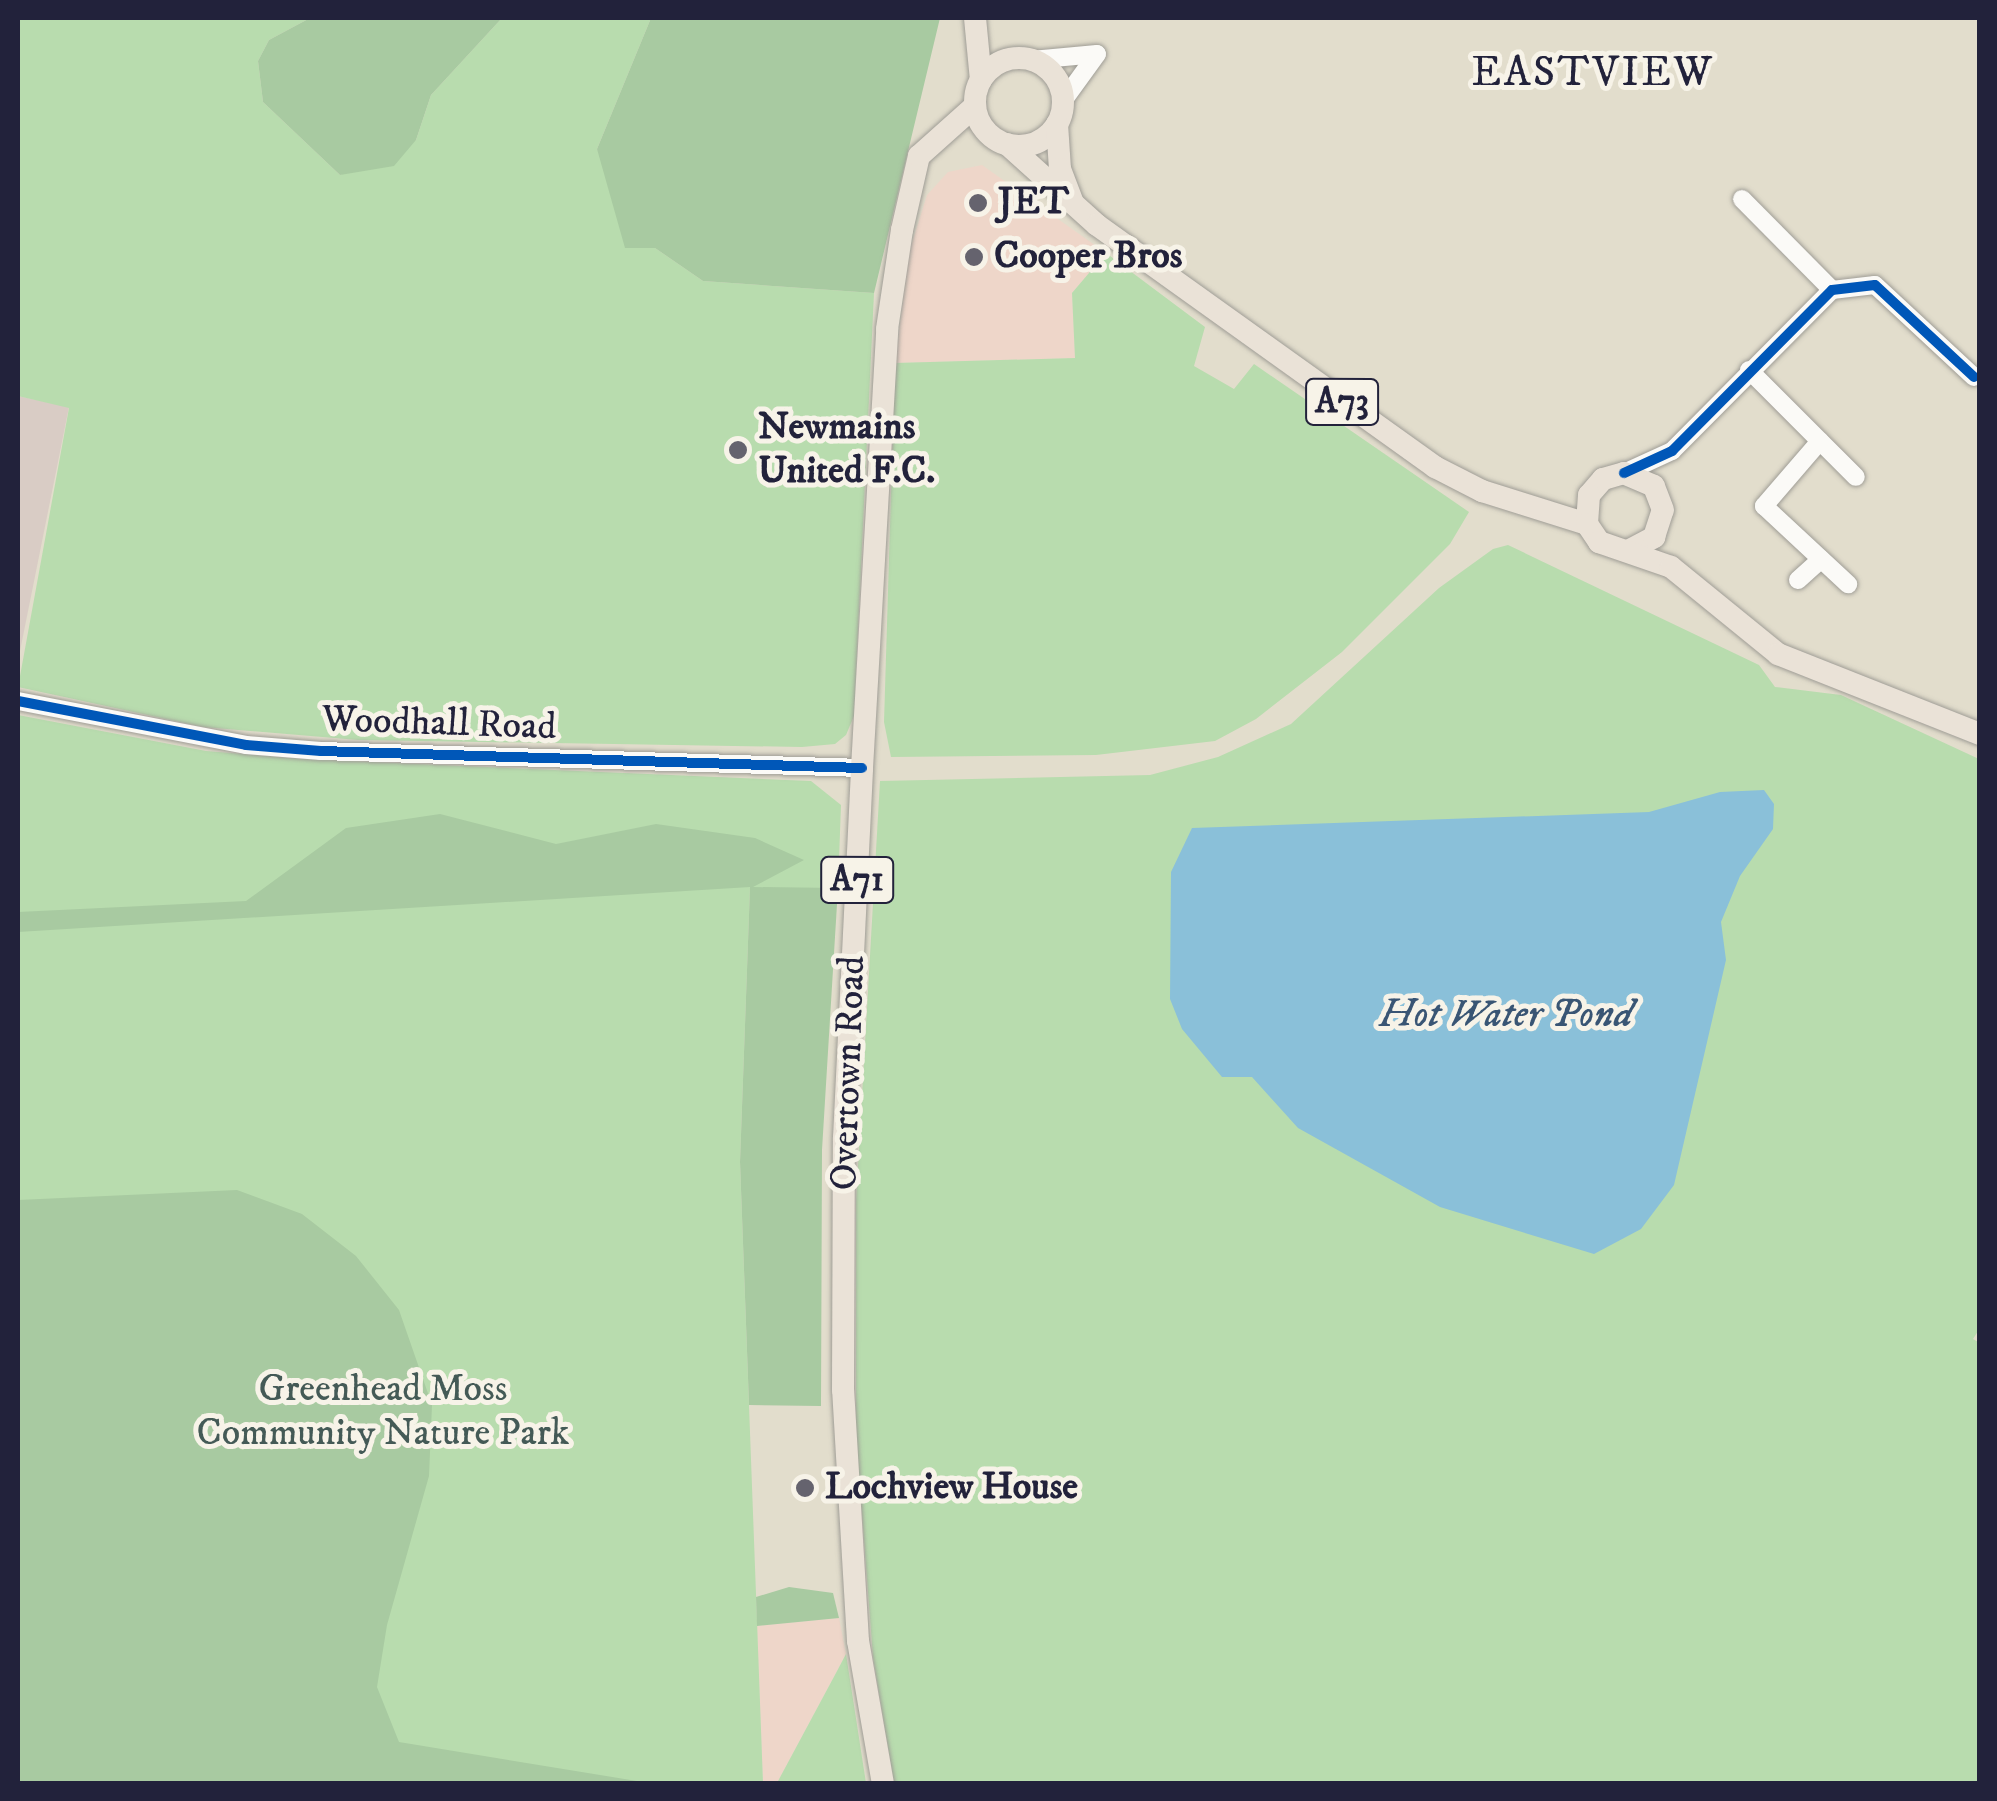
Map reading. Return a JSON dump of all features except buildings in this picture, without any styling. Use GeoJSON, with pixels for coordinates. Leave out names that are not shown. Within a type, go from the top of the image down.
{"type":"FeatureCollection","features":[{"type":"Feature","properties":{"kind":"main road"},"geometry":{"type":"LineString","coordinates":[[975,20],[988,38],[1054,76],[1060,112],[1060,168],[1075,206]]}},
{"type":"Feature","properties":{"kind":"main road"},"geometry":{"type":"LineString","coordinates":[[975,20],[981,80],[975,106]]}},
{"type":"Feature","properties":{"kind":"main road"},"geometry":{"type":"LineString","coordinates":[[981,80],[997,64],[1026,59]]}},
{"type":"Feature","properties":{"kind":"main road","name":"Overtown Road"},"geometry":{"type":"LineString","coordinates":[[882,1784],[858,1641],[842,1390],[844,1138],[862,768],[887,328],[919,156],[975,106]]}},
{"type":"Feature","properties":{"kind":"main road","name":"A73"},"geometry":{"type":"LineString","coordinates":[[975,106],[1001,142],[1075,206],[1436,467],[1517,500]]}},
{"type":"Feature","properties":{"kind":"main road"},"geometry":{"type":"LineString","coordinates":[[942,133],[977,132],[1001,142],[1036,142],[1060,112]]}},
{"type":"Feature","properties":{"kind":"main road"},"geometry":{"type":"LineString","coordinates":[[1587,524],[1589,495],[1603,479],[1624,473],[1645,479],[1660,496],[1662,524],[1697,588]]}},
{"type":"Feature","properties":{"kind":"main road"},"geometry":{"type":"LineString","coordinates":[[1517,500],[1549,503],[1589,495]]}},
{"type":"Feature","properties":{"kind":"main road"},"geometry":{"type":"LineString","coordinates":[[1517,500],[1587,524],[1608,548],[1654,557],[1697,588],[1748,636],[1829,674],[1980,734]]}},
{"type":"Feature","properties":{"kind":"main road"},"geometry":{"type":"LineString","coordinates":[[1628,551],[1654,537],[1662,524]]}},
{"type":"Feature","properties":{"kind":"street"},"geometry":{"type":"LineString","coordinates":[[1026,59],[1097,54],[1060,112]]}},
{"type":"Feature","properties":{"kind":"street"},"geometry":{"type":"LineString","coordinates":[[1742,199],[1832,290]]}},
{"type":"Feature","properties":{"kind":"street"},"geometry":{"type":"LineString","coordinates":[[1624,473],[1672,451],[1832,290],[1875,285],[1974,377]]}},
{"type":"Feature","properties":{"kind":"street"},"geometry":{"type":"LineString","coordinates":[[1749,370],[1856,477]]}},
{"type":"Feature","properties":{"kind":"street"},"geometry":{"type":"LineString","coordinates":[[1820,441],[1764,506],[1848,584]]}},
{"type":"Feature","properties":{"kind":"street"},"geometry":{"type":"LineString","coordinates":[[1660,496],[1672,451]]}},
{"type":"Feature","properties":{"kind":"street"},"geometry":{"type":"LineString","coordinates":[[1798,580],[1821,559]]}},
{"type":"Feature","properties":{"kind":"street","name":"Woodhall Road"},"geometry":{"type":"LineString","coordinates":[[18,701],[246,744],[321,751],[862,768]]}},
{"type":"Feature","properties":{"kind":"shaded area"},"geometry":{"type":"Polygon","coordinates":[[[982,165],[1106,253],[1072,293],[1075,358],[895,363],[909,252],[927,195],[948,172],[982,165]]]}},
{"type":"Feature","properties":{"kind":"shaded area"},"geometry":{"type":"Polygon","coordinates":[[[18,396],[69,407],[18,661],[18,396]]]}},
{"type":"Feature","properties":{"kind":"shaded area"},"geometry":{"type":"Polygon","coordinates":[[[839,1618],[846,1654],[777,1783],[763,1783],[757,1626],[839,1618]]]}},
{"type":"Feature","properties":{"kind":"green space"},"geometry":{"type":"Polygon","coordinates":[[[18,18],[310,18],[269,40],[258,61],[263,102],[340,175],[416,140],[431,95],[502,18],[651,18],[597,149],[655,248],[703,281],[874,293],[854,716],[846,735],[835,744],[802,747],[358,740],[203,727],[18,687],[69,408],[18,396],[18,18]]]}},
{"type":"Feature","properties":{"kind":"green space"},"geometry":{"type":"Polygon","coordinates":[[[310,18],[502,18],[431,95],[416,140],[394,166],[340,175],[263,102],[258,61],[269,40],[310,18]]]}},
{"type":"Feature","properties":{"kind":"green space"},"geometry":{"type":"Polygon","coordinates":[[[651,18],[940,18],[874,293],[703,281],[655,248],[625,248],[597,149],[651,18]]]}},
{"type":"Feature","properties":{"kind":"green space"},"geometry":{"type":"Polygon","coordinates":[[[1106,253],[1205,327],[1194,366],[1234,389],[1254,364],[1469,512],[1450,544],[1342,652],[1256,719],[1215,741],[1096,755],[891,757],[884,722],[895,363],[1075,358],[1072,293],[1106,253]]]}},
{"type":"Feature","properties":{"kind":"green space"},"geometry":{"type":"Polygon","coordinates":[[[1508,545],[1759,665],[1775,687],[1841,695],[1979,759],[1980,1328],[1973,1339],[1980,1343],[1979,1783],[894,1783],[873,1657],[856,1436],[856,1201],[880,781],[1150,775],[1218,757],[1291,724],[1439,588],[1493,549],[1508,545]]]}},
{"type":"Feature","properties":{"kind":"green space","name":"Greenhead Moss Community Nature Park"},"geometry":{"type":"Polygon","coordinates":[[[18,715],[206,751],[303,759],[811,781],[841,805],[838,888],[750,888],[740,1162],[763,1783],[18,1783],[18,715]]]}},
{"type":"Feature","properties":{"kind":"green space"},"geometry":{"type":"Polygon","coordinates":[[[440,814],[556,844],[656,824],[755,838],[804,860],[753,887],[838,888],[822,1150],[821,1406],[749,1405],[740,1162],[750,887],[18,932],[18,912],[246,901],[346,828],[440,814]]]}},
{"type":"Feature","properties":{"kind":"green space"},"geometry":{"type":"Polygon","coordinates":[[[237,1190],[302,1214],[356,1256],[399,1310],[432,1405],[429,1476],[387,1625],[377,1687],[399,1742],[649,1783],[18,1783],[18,1200],[237,1190]]]}},
{"type":"Feature","properties":{"kind":"green space"},"geometry":{"type":"Polygon","coordinates":[[[789,1587],[833,1593],[839,1618],[757,1626],[756,1597],[789,1587]]]}},
{"type":"Feature","properties":{"kind":"green space"},"geometry":{"type":"Polygon","coordinates":[[[846,1654],[866,1783],[777,1783],[836,1673],[846,1654]]]}},
{"type":"Feature","properties":{"kind":"water","name":"Hot Water Pond"},"geometry":{"type":"Polygon","coordinates":[[[1764,790],[1774,804],[1773,829],[1740,876],[1721,922],[1726,960],[1674,1185],[1641,1229],[1594,1254],[1440,1207],[1298,1128],[1252,1077],[1222,1077],[1182,1029],[1170,999],[1171,872],[1192,828],[1649,812],[1720,792],[1764,790]]]}},
{"type":"Feature","properties":{"kind":"cycle path"},"geometry":{"type":"LineString","coordinates":[[1624,473],[1672,451],[1832,290],[1875,285],[1974,377]]}},
{"type":"Feature","properties":{"kind":"cycle path"},"geometry":{"type":"LineString","coordinates":[[18,701],[246,745],[321,751],[862,768]]}},
{"type":"Feature","properties":{"kind":"place","name":"JET"},"geometry":{"type":"Point","coordinates":[978,203]}},
{"type":"Feature","properties":{"kind":"place","name":"Cooper Bros"},"geometry":{"type":"Point","coordinates":[974,257]}},
{"type":"Feature","properties":{"kind":"place","name":"Newmains United F.C."},"geometry":{"type":"Point","coordinates":[738,450]}},
{"type":"Feature","properties":{"kind":"place","name":"Lochview House"},"geometry":{"type":"Point","coordinates":[805,1488]}},
{"type":"Feature","properties":{"kind":"district","name":"EASTVIEW"},"geometry":{"type":"Point","coordinates":[1593,73]}}]}
